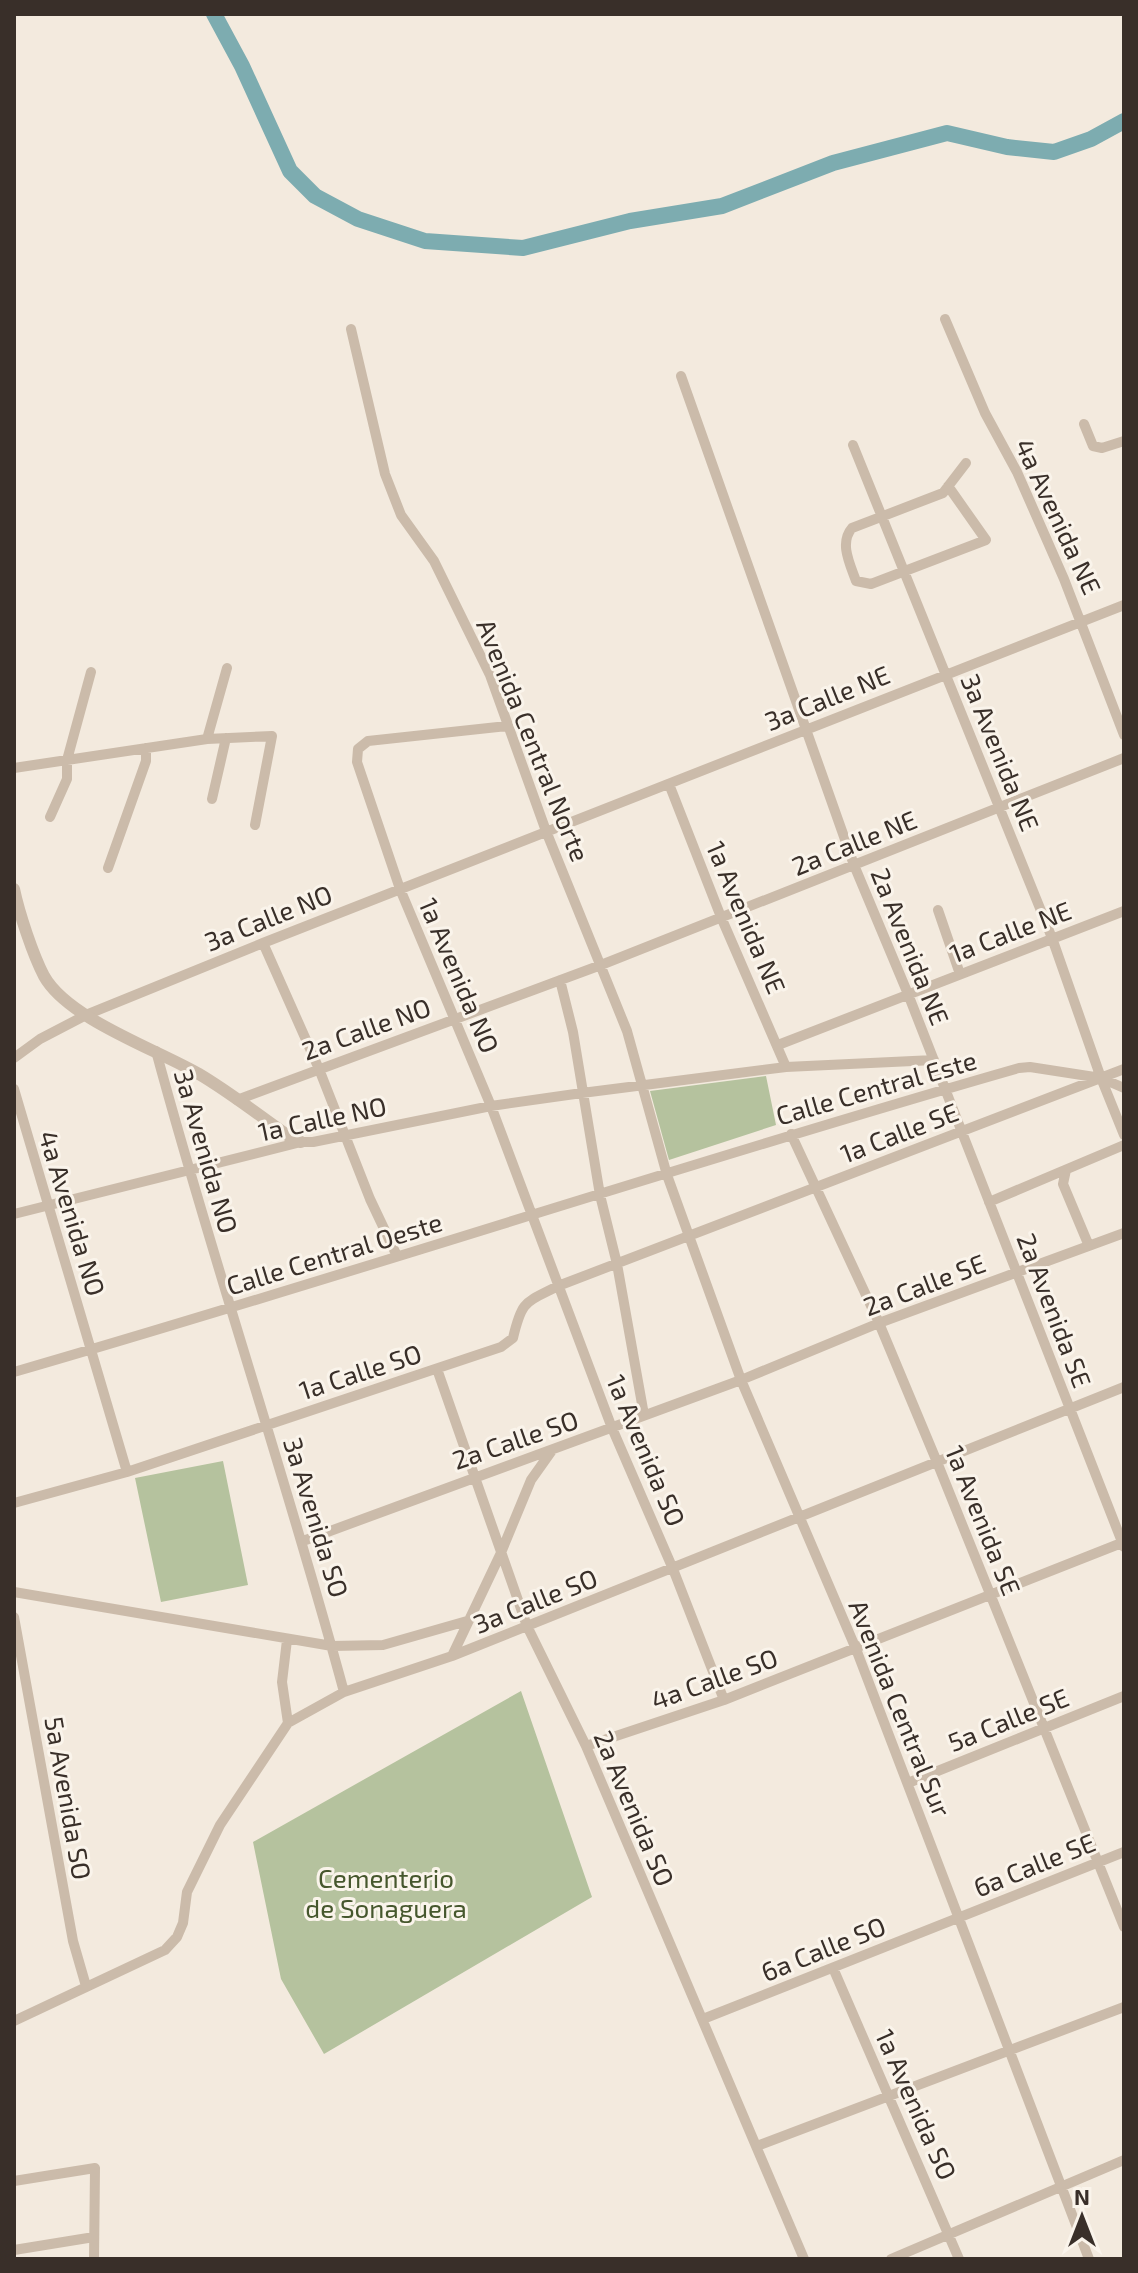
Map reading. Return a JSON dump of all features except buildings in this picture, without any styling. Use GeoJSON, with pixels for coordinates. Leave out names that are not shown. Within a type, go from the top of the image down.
{"type":"FeatureCollection","features":[{"type":"Feature","properties":{"kind":"street","name":"4a Avenida NE"},"geometry":{"type":"LineString","coordinates":[[945,319],[985,413],[1023,485],[1082,622],[1124,735]]}},
{"type":"Feature","properties":{"kind":"street","name":"Avenida Central Norte"},"geometry":{"type":"LineString","coordinates":[[351,329],[385,474],[401,515],[434,561],[490,675],[546,831],[627,1031],[667,1175]]}},
{"type":"Feature","properties":{"kind":"street","name":"2a Avenida NE"},"geometry":{"type":"LineString","coordinates":[[681,376],[854,865],[945,1089]]}},
{"type":"Feature","properties":{"kind":"street"},"geometry":{"type":"LineString","coordinates":[[1084,424],[1093,446],[1102,448],[1124,441]]}},
{"type":"Feature","properties":{"kind":"street","name":"3a Avenida NE"},"geometry":{"type":"LineString","coordinates":[[853,445],[1001,808],[1124,1135]]}},
{"type":"Feature","properties":{"kind":"street"},"geometry":{"type":"LineString","coordinates":[[948,486],[986,540],[871,584],[856,581],[845,535],[852,528],[943,493],[948,486],[966,463]]}},
{"type":"Feature","properties":{"kind":"street","name":"3a Calle NE"},"geometry":{"type":"LineString","coordinates":[[546,831],[1124,605]]}},
{"type":"Feature","properties":{"kind":"street"},"geometry":{"type":"LineString","coordinates":[[207,739],[227,668]]}},
{"type":"Feature","properties":{"kind":"street"},"geometry":{"type":"LineString","coordinates":[[50,817],[67,779],[67,760],[91,672]]}},
{"type":"Feature","properties":{"kind":"street","name":"1a Avenida NO"},"geometry":{"type":"LineString","coordinates":[[507,726],[368,741],[358,749],[357,762],[400,889],[491,1106],[533,1216]]}},
{"type":"Feature","properties":{"kind":"street"},"geometry":{"type":"LineString","coordinates":[[14,768],[207,739],[272,736],[255,825]]}},
{"type":"Feature","properties":{"kind":"street"},"geometry":{"type":"LineString","coordinates":[[212,799],[226,738]]}},
{"type":"Feature","properties":{"kind":"street"},"geometry":{"type":"LineString","coordinates":[[108,868],[146,761],[146,748]]}},
{"type":"Feature","properties":{"kind":"street","name":"2a Calle NE"},"geometry":{"type":"LineString","coordinates":[[601,965],[1124,758]]}},
{"type":"Feature","properties":{"kind":"street","name":"1a Avenida NE"},"geometry":{"type":"LineString","coordinates":[[669,784],[721,917],[786,1067]]}},
{"type":"Feature","properties":{"kind":"street","name":"3a Calle NO"},"geometry":{"type":"LineString","coordinates":[[14,1058],[40,1039],[86,1015],[546,831]]}},
{"type":"Feature","properties":{"kind":"street"},"geometry":{"type":"LineString","coordinates":[[14,889],[45,977],[63,999],[86,1015],[199,1074],[301,1142]]}},
{"type":"Feature","properties":{"kind":"street"},"geometry":{"type":"LineString","coordinates":[[938,910],[960,974]]}},
{"type":"Feature","properties":{"kind":"street","name":"1a Calle NE"},"geometry":{"type":"LineString","coordinates":[[778,1045],[1124,911]]}},
{"type":"Feature","properties":{"kind":"street"},"geometry":{"type":"LineString","coordinates":[[263,943],[397,1256]]}},
{"type":"Feature","properties":{"kind":"street","name":"2a Calle NO"},"geometry":{"type":"LineString","coordinates":[[237,1100],[601,965]]}},
{"type":"Feature","properties":{"kind":"street"},"geometry":{"type":"LineString","coordinates":[[560,980],[573,1032],[600,1195],[617,1264],[644,1415]]}},
{"type":"Feature","properties":{"kind":"street","name":"3a Avenida NO"},"geometry":{"type":"LineString","coordinates":[[156,1051],[188,1171],[231,1308]]}},
{"type":"Feature","properties":{"kind":"street"},"geometry":{"type":"LineString","coordinates":[[642,1086],[786,1067],[934,1060]]}},
{"type":"Feature","properties":{"kind":"street","name":"Calle Central Este"},"geometry":{"type":"LineString","coordinates":[[667,1175],[791,1134],[1030,1067],[1101,1078],[1124,1088]]}},
{"type":"Feature","properties":{"kind":"street","name":"1a Calle SE"},"geometry":{"type":"LineString","coordinates":[[689,1237],[1124,1069]]}},
{"type":"Feature","properties":{"kind":"street","name":"1a Calle NO"},"geometry":{"type":"LineString","coordinates":[[14,1214],[301,1142],[491,1106],[642,1086]]}},
{"type":"Feature","properties":{"kind":"street","name":"4a Avenida NO"},"geometry":{"type":"LineString","coordinates":[[14,1089],[127,1472]]}},
{"type":"Feature","properties":{"kind":"street","name":"2a Avenida SE"},"geometry":{"type":"LineString","coordinates":[[945,1089],[1123,1544]]}},
{"type":"Feature","properties":{"kind":"street","name":"1a Avenida SE"},"geometry":{"type":"LineString","coordinates":[[791,1134],[879,1323],[1124,1927]]}},
{"type":"Feature","properties":{"kind":"street"},"geometry":{"type":"LineString","coordinates":[[989,1202],[1124,1145]]}},
{"type":"Feature","properties":{"kind":"street"},"geometry":{"type":"LineString","coordinates":[[1066,1170],[1063,1184],[1089,1246]]}},
{"type":"Feature","properties":{"kind":"street","name":"Calle Central Oeste"},"geometry":{"type":"LineString","coordinates":[[14,1372],[667,1175]]}},
{"type":"Feature","properties":{"kind":"street","name":"Avenida Central Sur"},"geometry":{"type":"LineString","coordinates":[[667,1175],[741,1380],[856,1649],[1089,2259]]}},
{"type":"Feature","properties":{"kind":"street","name":"1a Avenida SO"},"geometry":{"type":"LineString","coordinates":[[533,1216],[612,1428],[673,1569],[724,1700]]}},
{"type":"Feature","properties":{"kind":"street","name":"2a Calle SE"},"geometry":{"type":"LineString","coordinates":[[741,1380],[879,1323],[1124,1233]]}},
{"type":"Feature","properties":{"kind":"street","name":"1a Calle SO"},"geometry":{"type":"LineString","coordinates":[[14,1503],[127,1472],[501,1347],[513,1338],[519,1311],[530,1300],[558,1286],[689,1237]]}},
{"type":"Feature","properties":{"kind":"street","name":"3a Avenida SO"},"geometry":{"type":"LineString","coordinates":[[231,1308],[303,1541],[344,1692]]}},
{"type":"Feature","properties":{"kind":"street","name":"2a Avenida SO"},"geometry":{"type":"LineString","coordinates":[[437,1369],[527,1626],[586,1746],[804,2259]]}},
{"type":"Feature","properties":{"kind":"street","name":"2a Calle SO"},"geometry":{"type":"LineString","coordinates":[[303,1541],[741,1380]]}},
{"type":"Feature","properties":{"kind":"street","name":"3a Calle SO"},"geometry":{"type":"LineString","coordinates":[[288,1723],[344,1692],[452,1656],[1124,1387]]}},
{"type":"Feature","properties":{"kind":"street"},"geometry":{"type":"LineString","coordinates":[[452,1656],[500,1555],[531,1480],[553,1449]]}},
{"type":"Feature","properties":{"kind":"street","name":"4a Calle SO"},"geometry":{"type":"LineString","coordinates":[[586,1746],[724,1700],[1123,1544]]}},
{"type":"Feature","properties":{"kind":"street"},"geometry":{"type":"LineString","coordinates":[[14,1592],[332,1646],[383,1645],[467,1621]]}},
{"type":"Feature","properties":{"kind":"street","name":"5a Avenida SO"},"geometry":{"type":"LineString","coordinates":[[14,1617],[73,1941],[86,1986]]}},
{"type":"Feature","properties":{"kind":"street"},"geometry":{"type":"LineString","coordinates":[[14,2021],[165,1950],[177,1937],[183,1923],[187,1892],[220,1825],[288,1723],[282,1682],[287,1640]]}},
{"type":"Feature","properties":{"kind":"street","name":"5a Calle SE"},"geometry":{"type":"LineString","coordinates":[[908,1783],[1124,1696]]}},
{"type":"Feature","properties":{"kind":"street","name":"6a Calle SE"},"geometry":{"type":"LineString","coordinates":[[960,1917],[1124,1852]]}},
{"type":"Feature","properties":{"kind":"street","name":"6a Calle SO"},"geometry":{"type":"LineString","coordinates":[[703,2019],[960,1917]]}},
{"type":"Feature","properties":{"kind":"street","name":"1a Avenida SO"},"geometry":{"type":"LineString","coordinates":[[833,1968],[959,2259]]}},
{"type":"Feature","properties":{"kind":"street"},"geometry":{"type":"LineString","coordinates":[[757,2146],[1124,2007]]}},
{"type":"Feature","properties":{"kind":"street"},"geometry":{"type":"LineString","coordinates":[[891,2259],[1124,2160]]}},
{"type":"Feature","properties":{"kind":"street"},"geometry":{"type":"LineString","coordinates":[[14,2181],[95,2168],[94,2259]]}},
{"type":"Feature","properties":{"kind":"street"},"geometry":{"type":"LineString","coordinates":[[14,2250],[94,2237]]}},
{"type":"Feature","properties":{"kind":"green space"},"geometry":{"type":"Polygon","coordinates":[[[766,1076],[776,1125],[669,1160],[650,1091],[766,1076]]]}},
{"type":"Feature","properties":{"kind":"green space"},"geometry":{"type":"Polygon","coordinates":[[[223,1461],[248,1585],[161,1602],[135,1478],[223,1461]]]}},
{"type":"Feature","properties":{"kind":"green space","name":"Cementerio de Sonaguera"},"geometry":{"type":"Polygon","coordinates":[[[521,1691],[592,1897],[324,2054],[281,1979],[253,1842],[521,1691]]]}},
{"type":"Feature","properties":{"kind":"waterway"},"geometry":{"type":"LineString","coordinates":[[214,14],[242,66],[290,171],[315,196],[358,219],[425,241],[523,248],[630,221],[722,206],[833,163],[947,133],[1007,147],[1054,152],[1091,139],[1124,121]]}}]}
